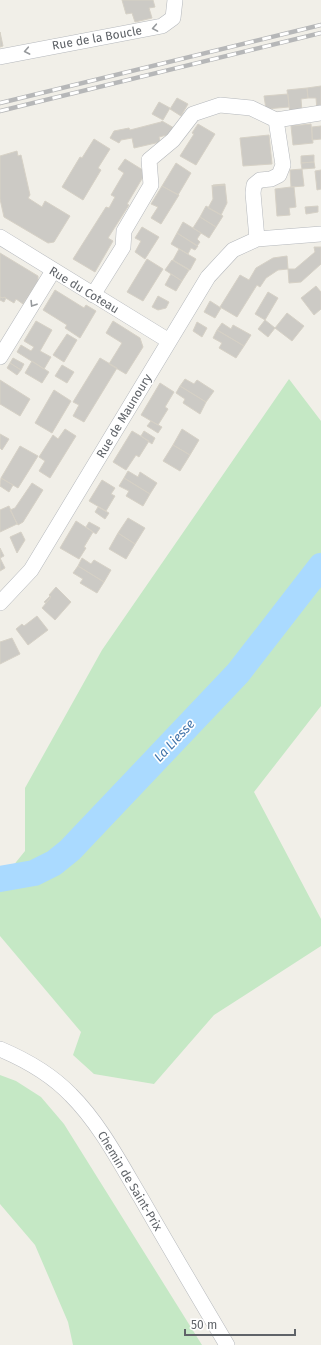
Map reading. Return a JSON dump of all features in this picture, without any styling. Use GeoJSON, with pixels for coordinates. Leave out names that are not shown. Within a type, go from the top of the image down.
{"type":"FeatureCollection","features":[{"type":"Feature","properties":{"kind":"street","name":"Rue de la Boucle"},"geometry":{"type":"LineString","coordinates":[[0,57],[162,26],[173,18],[175,0]]}},
{"type":"Feature","properties":{"kind":"street"},"geometry":{"type":"LineString","coordinates":[[93,295],[123,247],[124,231],[152,185],[149,160],[172,140],[193,114],[220,105],[252,108],[276,120],[321,113]]}},
{"type":"Feature","properties":{"kind":"street"},"geometry":{"type":"LineString","coordinates":[[276,120],[283,165],[279,175],[271,179],[260,180],[254,185],[253,193],[257,239],[321,234]]}},
{"type":"Feature","properties":{"kind":"street","name":"Rue du Coteau"},"geometry":{"type":"LineString","coordinates":[[0,237],[169,341]]}},
{"type":"Feature","properties":{"kind":"street","name":"Rue de Maunoury"},"geometry":{"type":"LineString","coordinates":[[0,603],[31,570],[208,277],[233,250],[257,239]]}},
{"type":"Feature","properties":{"kind":"street"},"geometry":{"type":"LineString","coordinates":[[0,357],[53,270]]}},
{"type":"Feature","properties":{"kind":"street","name":"Chemin de Saint-Prix"},"geometry":{"type":"LineString","coordinates":[[0,1049],[22,1059],[47,1074],[81,1106],[106,1141],[125,1172],[227,1345]]}},
{"type":"Feature","properties":{"kind":"green space"},"geometry":{"type":"Polygon","coordinates":[[[289,379],[321,421],[321,706],[254,792],[321,919],[321,946],[214,1015],[154,1084],[94,1074],[73,1055],[81,1032],[0,936],[0,882],[25,851],[25,788],[102,650],[289,379]]]}},
{"type":"Feature","properties":{"kind":"green space"},"geometry":{"type":"Polygon","coordinates":[[[0,1075],[16,1081],[41,1097],[64,1124],[202,1345],[73,1345],[68,1322],[35,1245],[0,1204],[0,1075]]]}},
{"type":"Feature","properties":{"kind":"building"},"geometry":{"type":"Polygon","coordinates":[[[122,0],[153,0],[155,7],[149,8],[152,18],[135,22],[132,13],[126,14],[122,0]]]}},
{"type":"Feature","properties":{"kind":"building"},"geometry":{"type":"Polygon","coordinates":[[[0,32],[3,46],[0,47],[0,32]]]}},
{"type":"Feature","properties":{"kind":"building"},"geometry":{"type":"Polygon","coordinates":[[[321,86],[321,110],[317,110],[316,98],[308,98],[307,88],[321,86]]]}},
{"type":"Feature","properties":{"kind":"building"},"geometry":{"type":"Polygon","coordinates":[[[307,88],[308,98],[301,99],[302,112],[290,113],[287,90],[307,88]]]}},
{"type":"Feature","properties":{"kind":"building"},"geometry":{"type":"Polygon","coordinates":[[[288,94],[289,107],[266,109],[264,96],[288,94]]]}},
{"type":"Feature","properties":{"kind":"building"},"geometry":{"type":"Polygon","coordinates":[[[177,98],[188,104],[181,116],[170,109],[177,98]]]}},
{"type":"Feature","properties":{"kind":"building"},"geometry":{"type":"Polygon","coordinates":[[[159,102],[170,108],[163,120],[152,114],[159,102]]]}},
{"type":"Feature","properties":{"kind":"building"},"geometry":{"type":"Polygon","coordinates":[[[162,121],[174,128],[171,134],[159,137],[160,142],[134,148],[132,138],[121,140],[119,143],[110,138],[114,131],[129,128],[130,130],[162,121]]]}},
{"type":"Feature","properties":{"kind":"building"},"geometry":{"type":"Polygon","coordinates":[[[198,124],[215,134],[196,165],[180,156],[194,134],[192,133],[198,124]]]}},
{"type":"Feature","properties":{"kind":"building"},"geometry":{"type":"Polygon","coordinates":[[[311,124],[313,143],[293,145],[291,126],[311,124]]]}},
{"type":"Feature","properties":{"kind":"building"},"geometry":{"type":"Polygon","coordinates":[[[321,126],[321,139],[312,140],[312,127],[321,126]]]}},
{"type":"Feature","properties":{"kind":"building"},"geometry":{"type":"Polygon","coordinates":[[[269,135],[272,164],[243,166],[240,138],[269,135]]]}},
{"type":"Feature","properties":{"kind":"building"},"geometry":{"type":"Polygon","coordinates":[[[94,139],[110,149],[98,168],[101,170],[83,200],[62,187],[80,157],[82,158],[94,139]]]}},
{"type":"Feature","properties":{"kind":"building"},"geometry":{"type":"Polygon","coordinates":[[[17,151],[18,156],[21,155],[30,195],[28,198],[42,207],[45,201],[70,216],[54,242],[48,243],[4,217],[0,199],[0,156],[17,151]]]}},
{"type":"Feature","properties":{"kind":"building"},"geometry":{"type":"Polygon","coordinates":[[[314,155],[314,162],[301,163],[301,156],[314,155]]]}},
{"type":"Feature","properties":{"kind":"building"},"geometry":{"type":"Polygon","coordinates":[[[125,159],[146,172],[127,204],[129,205],[108,238],[113,241],[95,272],[73,259],[106,207],[109,208],[115,197],[111,195],[124,173],[118,169],[125,159]]]}},
{"type":"Feature","properties":{"kind":"building"},"geometry":{"type":"Polygon","coordinates":[[[314,162],[315,168],[302,169],[301,163],[314,162]]]}},
{"type":"Feature","properties":{"kind":"building"},"geometry":{"type":"Polygon","coordinates":[[[176,163],[191,173],[178,195],[162,186],[176,163]]]}},
{"type":"Feature","properties":{"kind":"building"},"geometry":{"type":"Polygon","coordinates":[[[302,169],[304,186],[291,187],[290,170],[302,169]]]}},
{"type":"Feature","properties":{"kind":"building"},"geometry":{"type":"Polygon","coordinates":[[[321,170],[321,189],[317,190],[315,171],[321,170]]]}},
{"type":"Feature","properties":{"kind":"building"},"geometry":{"type":"Polygon","coordinates":[[[212,185],[225,185],[227,203],[221,215],[208,208],[213,199],[212,185]]]}},
{"type":"Feature","properties":{"kind":"building"},"geometry":{"type":"Polygon","coordinates":[[[213,185],[225,185],[213,186],[213,185]]]}},
{"type":"Feature","properties":{"kind":"building"},"geometry":{"type":"Polygon","coordinates":[[[162,186],[179,195],[161,224],[151,218],[158,207],[151,204],[162,186]]]}},
{"type":"Feature","properties":{"kind":"building"},"geometry":{"type":"Polygon","coordinates":[[[294,187],[296,207],[289,208],[290,215],[277,216],[275,189],[294,187]]]}},
{"type":"Feature","properties":{"kind":"building"},"geometry":{"type":"Polygon","coordinates":[[[206,206],[223,216],[216,227],[200,217],[206,206]]]}},
{"type":"Feature","properties":{"kind":"building"},"geometry":{"type":"Polygon","coordinates":[[[318,206],[318,212],[306,214],[305,207],[318,206]]]}},
{"type":"Feature","properties":{"kind":"building"},"geometry":{"type":"Polygon","coordinates":[[[200,217],[216,227],[209,238],[193,228],[200,217]]]}},
{"type":"Feature","properties":{"kind":"building"},"geometry":{"type":"Polygon","coordinates":[[[183,222],[201,233],[197,239],[200,242],[197,246],[177,233],[183,222]]]}},
{"type":"Feature","properties":{"kind":"building"},"geometry":{"type":"Polygon","coordinates":[[[142,227],[159,237],[145,259],[135,252],[141,241],[135,238],[142,227]]]}},
{"type":"Feature","properties":{"kind":"building"},"geometry":{"type":"Polygon","coordinates":[[[177,233],[198,246],[195,250],[191,248],[188,254],[171,244],[177,233]]]}},
{"type":"Feature","properties":{"kind":"building"},"geometry":{"type":"Polygon","coordinates":[[[314,247],[321,247],[321,264],[301,282],[289,283],[288,269],[295,269],[315,252],[314,247]]]}},
{"type":"Feature","properties":{"kind":"building"},"geometry":{"type":"Polygon","coordinates":[[[179,249],[196,259],[190,270],[173,260],[179,249]]]}},
{"type":"Feature","properties":{"kind":"building"},"geometry":{"type":"Polygon","coordinates":[[[0,253],[38,276],[38,281],[23,304],[16,299],[14,303],[4,297],[0,297],[0,253]]]}},
{"type":"Feature","properties":{"kind":"building"},"geometry":{"type":"Polygon","coordinates":[[[287,256],[288,269],[278,270],[266,278],[260,287],[257,285],[237,317],[220,307],[240,275],[249,280],[256,268],[273,258],[287,256]]]}},
{"type":"Feature","properties":{"kind":"building"},"geometry":{"type":"Polygon","coordinates":[[[147,259],[163,269],[143,301],[127,292],[147,259]]]}},
{"type":"Feature","properties":{"kind":"building"},"geometry":{"type":"Polygon","coordinates":[[[172,260],[189,270],[182,281],[165,270],[172,260]]]}},
{"type":"Feature","properties":{"kind":"building"},"geometry":{"type":"Polygon","coordinates":[[[171,274],[182,281],[176,291],[165,285],[171,274]]]}},
{"type":"Feature","properties":{"kind":"building"},"geometry":{"type":"Polygon","coordinates":[[[316,286],[321,292],[321,309],[314,315],[301,298],[316,286]]]}},
{"type":"Feature","properties":{"kind":"building"},"geometry":{"type":"Polygon","coordinates":[[[55,290],[84,308],[86,305],[96,311],[80,338],[65,328],[67,325],[43,310],[55,290]]]}},
{"type":"Feature","properties":{"kind":"building"},"geometry":{"type":"Polygon","coordinates":[[[268,292],[278,298],[265,320],[255,314],[268,292]]]}},
{"type":"Feature","properties":{"kind":"building"},"geometry":{"type":"Polygon","coordinates":[[[158,296],[169,302],[166,308],[158,310],[152,307],[158,296]]]}},
{"type":"Feature","properties":{"kind":"building"},"geometry":{"type":"Polygon","coordinates":[[[0,297],[6,298],[4,302],[0,300],[0,297]]]}},
{"type":"Feature","properties":{"kind":"building"},"geometry":{"type":"Polygon","coordinates":[[[210,301],[221,308],[215,318],[204,312],[210,301]]]}},
{"type":"Feature","properties":{"kind":"building"},"geometry":{"type":"Polygon","coordinates":[[[287,313],[304,326],[292,341],[275,328],[287,313]]]}},
{"type":"Feature","properties":{"kind":"building"},"geometry":{"type":"Polygon","coordinates":[[[265,320],[275,328],[268,337],[258,329],[265,320]]]}},
{"type":"Feature","properties":{"kind":"building"},"geometry":{"type":"Polygon","coordinates":[[[36,321],[52,330],[40,351],[51,357],[44,369],[17,352],[21,345],[31,351],[34,347],[24,341],[36,321]]]}},
{"type":"Feature","properties":{"kind":"building"},"geometry":{"type":"Polygon","coordinates":[[[113,321],[140,338],[143,347],[126,374],[109,364],[122,343],[106,333],[113,321]]]}},
{"type":"Feature","properties":{"kind":"building"},"geometry":{"type":"Polygon","coordinates":[[[197,322],[207,328],[202,337],[193,331],[197,322]]]}},
{"type":"Feature","properties":{"kind":"building"},"geometry":{"type":"Polygon","coordinates":[[[222,323],[231,329],[233,325],[251,335],[244,346],[217,330],[222,323]]]}},
{"type":"Feature","properties":{"kind":"building"},"geometry":{"type":"Polygon","coordinates":[[[217,330],[244,346],[236,358],[219,348],[222,343],[213,338],[217,330]]]}},
{"type":"Feature","properties":{"kind":"building"},"geometry":{"type":"Polygon","coordinates":[[[67,334],[77,340],[64,362],[53,355],[67,334]]]}},
{"type":"Feature","properties":{"kind":"building"},"geometry":{"type":"Polygon","coordinates":[[[13,358],[24,364],[21,370],[10,363],[13,358]]]}},
{"type":"Feature","properties":{"kind":"building"},"geometry":{"type":"Polygon","coordinates":[[[100,358],[117,368],[84,422],[73,416],[79,405],[73,402],[100,358]]]}},
{"type":"Feature","properties":{"kind":"building"},"geometry":{"type":"Polygon","coordinates":[[[32,361],[49,372],[42,383],[25,373],[32,361]]]}},
{"type":"Feature","properties":{"kind":"building"},"geometry":{"type":"Polygon","coordinates":[[[10,363],[21,370],[17,375],[7,368],[10,363]]]}},
{"type":"Feature","properties":{"kind":"building"},"geometry":{"type":"Polygon","coordinates":[[[62,365],[74,372],[67,383],[55,376],[62,365]]]}},
{"type":"Feature","properties":{"kind":"building"},"geometry":{"type":"Polygon","coordinates":[[[185,379],[194,384],[197,380],[214,391],[206,402],[180,386],[185,379]]]}},
{"type":"Feature","properties":{"kind":"building"},"geometry":{"type":"Polygon","coordinates":[[[0,380],[30,399],[20,416],[0,404],[0,380]]]}},
{"type":"Feature","properties":{"kind":"building"},"geometry":{"type":"Polygon","coordinates":[[[160,383],[174,392],[165,407],[168,409],[158,425],[141,415],[160,383]]]}},
{"type":"Feature","properties":{"kind":"building"},"geometry":{"type":"Polygon","coordinates":[[[180,386],[206,402],[200,414],[183,403],[185,399],[176,393],[180,386]]]}},
{"type":"Feature","properties":{"kind":"building"},"geometry":{"type":"Polygon","coordinates":[[[54,390],[71,401],[52,433],[35,423],[54,390]]]}},
{"type":"Feature","properties":{"kind":"building"},"geometry":{"type":"Polygon","coordinates":[[[151,421],[162,427],[158,433],[147,426],[151,421]]]}},
{"type":"Feature","properties":{"kind":"building"},"geometry":{"type":"Polygon","coordinates":[[[65,429],[76,436],[50,478],[39,471],[45,461],[39,457],[53,435],[58,439],[65,429]]]}},
{"type":"Feature","properties":{"kind":"building"},"geometry":{"type":"Polygon","coordinates":[[[182,429],[199,440],[190,455],[173,445],[182,429]]]}},
{"type":"Feature","properties":{"kind":"building"},"geometry":{"type":"Polygon","coordinates":[[[132,431],[149,441],[139,457],[136,455],[126,470],[113,462],[132,431]]]}},
{"type":"Feature","properties":{"kind":"building"},"geometry":{"type":"Polygon","coordinates":[[[144,431],[155,438],[152,444],[141,436],[144,431]]]}},
{"type":"Feature","properties":{"kind":"building"},"geometry":{"type":"Polygon","coordinates":[[[0,434],[9,439],[2,450],[0,448],[0,434]]]}},
{"type":"Feature","properties":{"kind":"building"},"geometry":{"type":"Polygon","coordinates":[[[173,445],[190,455],[180,471],[163,461],[173,445]]]}},
{"type":"Feature","properties":{"kind":"building"},"geometry":{"type":"Polygon","coordinates":[[[20,446],[38,456],[18,488],[1,478],[20,446]]]}},
{"type":"Feature","properties":{"kind":"building"},"geometry":{"type":"Polygon","coordinates":[[[128,471],[138,477],[140,472],[157,483],[150,494],[124,478],[128,471]]]}},
{"type":"Feature","properties":{"kind":"building"},"geometry":{"type":"Polygon","coordinates":[[[1,478],[13,485],[9,492],[0,486],[1,478]]]}},
{"type":"Feature","properties":{"kind":"building"},"geometry":{"type":"Polygon","coordinates":[[[124,478],[150,494],[143,506],[126,496],[129,491],[119,486],[124,478]]]}},
{"type":"Feature","properties":{"kind":"building"},"geometry":{"type":"Polygon","coordinates":[[[102,480],[115,488],[111,494],[115,496],[106,511],[89,501],[102,480]]]}},
{"type":"Feature","properties":{"kind":"building"},"geometry":{"type":"Polygon","coordinates":[[[32,483],[43,490],[23,522],[18,525],[10,510],[15,508],[32,483]]]}},
{"type":"Feature","properties":{"kind":"building"},"geometry":{"type":"Polygon","coordinates":[[[9,506],[17,524],[0,532],[0,510],[9,506]]]}},
{"type":"Feature","properties":{"kind":"building"},"geometry":{"type":"Polygon","coordinates":[[[98,507],[109,513],[105,519],[95,512],[98,507]]]}},
{"type":"Feature","properties":{"kind":"building"},"geometry":{"type":"Polygon","coordinates":[[[128,518],[145,528],[135,544],[118,533],[128,518]]]}},
{"type":"Feature","properties":{"kind":"building"},"geometry":{"type":"Polygon","coordinates":[[[76,521],[93,532],[79,559],[60,548],[76,521]]]}},
{"type":"Feature","properties":{"kind":"building"},"geometry":{"type":"Polygon","coordinates":[[[89,522],[100,528],[96,534],[86,527],[89,522]]]}},
{"type":"Feature","properties":{"kind":"building"},"geometry":{"type":"Polygon","coordinates":[[[21,532],[25,540],[17,553],[10,537],[21,532]]]}},
{"type":"Feature","properties":{"kind":"building"},"geometry":{"type":"Polygon","coordinates":[[[118,533],[135,544],[126,559],[109,549],[118,533]]]}},
{"type":"Feature","properties":{"kind":"building"},"geometry":{"type":"Polygon","coordinates":[[[0,548],[4,556],[0,558],[0,548]]]}},
{"type":"Feature","properties":{"kind":"building"},"geometry":{"type":"Polygon","coordinates":[[[0,558],[5,568],[0,571],[0,558]]]}},
{"type":"Feature","properties":{"kind":"building"},"geometry":{"type":"Polygon","coordinates":[[[82,558],[91,564],[94,560],[111,570],[104,582],[78,566],[82,558]]]}},
{"type":"Feature","properties":{"kind":"building"},"geometry":{"type":"Polygon","coordinates":[[[78,566],[104,582],[97,593],[80,583],[83,579],[73,573],[78,566]]]}},
{"type":"Feature","properties":{"kind":"building"},"geometry":{"type":"Polygon","coordinates":[[[56,587],[71,602],[55,620],[42,608],[51,597],[49,595],[56,587]]]}},
{"type":"Feature","properties":{"kind":"building"},"geometry":{"type":"Polygon","coordinates":[[[50,596],[51,597],[46,603],[44,602],[50,596]]]}},
{"type":"Feature","properties":{"kind":"building"},"geometry":{"type":"Polygon","coordinates":[[[37,616],[48,630],[28,645],[16,629],[22,624],[24,626],[37,616]]]}},
{"type":"Feature","properties":{"kind":"building"},"geometry":{"type":"Polygon","coordinates":[[[12,638],[20,654],[0,664],[0,642],[12,638]]]}},
{"type":"Feature","properties":{"kind":"waterway","name":"La Liesse"},"geometry":{"type":"LineString","coordinates":[[0,879],[34,873],[54,863],[70,850],[238,673],[321,566]]}},
{"type":"Feature","properties":{"kind":"railway"},"geometry":{"type":"LineString","coordinates":[[0,103],[321,25]]}},
{"type":"Feature","properties":{"kind":"railway"},"geometry":{"type":"LineString","coordinates":[[0,111],[321,33]]}}]}
